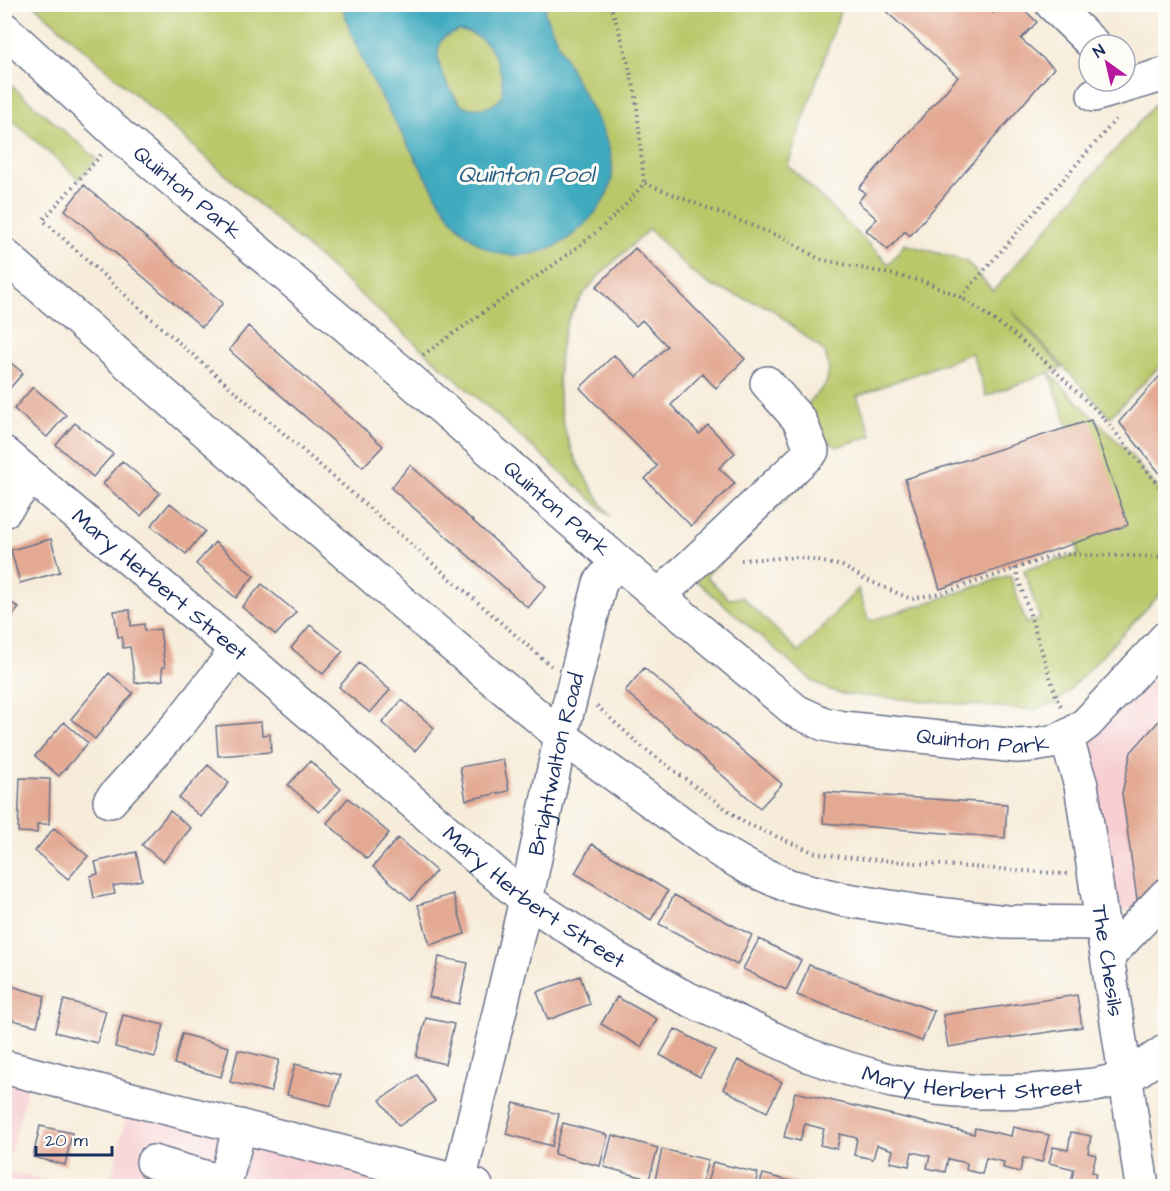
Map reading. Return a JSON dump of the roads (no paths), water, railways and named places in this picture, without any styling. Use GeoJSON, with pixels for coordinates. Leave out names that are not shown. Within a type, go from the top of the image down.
{"type":"FeatureCollection","features":[{"type":"Feature","properties":{"kind":"street"},"geometry":{"type":"LineString","coordinates":[[1052,4],[1082,33]]}},
{"type":"Feature","properties":{"kind":"street","name":"Quinton Park"},"geometry":{"type":"LineString","coordinates":[[4,29],[119,135],[400,371],[617,561],[796,711],[824,724],[843,728],[1017,746],[1047,744],[1075,731]]}},
{"type":"Feature","properties":{"kind":"street"},"geometry":{"type":"LineString","coordinates":[[1137,79],[1166,74]]}},
{"type":"Feature","properties":{"kind":"street"},"geometry":{"type":"LineString","coordinates":[[1094,95],[1099,93]]}},
{"type":"Feature","properties":{"kind":"street"},"geometry":{"type":"LineString","coordinates":[[4,255],[414,613],[561,736],[720,851],[751,869],[789,886],[841,899],[984,920],[1102,923]]}},
{"type":"Feature","properties":{"kind":"street"},"geometry":{"type":"LineString","coordinates":[[659,597],[812,451],[800,421],[767,383]]}},
{"type":"Feature","properties":{"kind":"street","name":"Mary Herbert Street"},"geometry":{"type":"LineString","coordinates":[[4,453],[237,650],[526,900],[615,958],[680,995],[810,1056],[892,1081],[936,1088],[980,1092],[1095,1085],[1126,1078],[1166,1051]]}},
{"type":"Feature","properties":{"kind":"street"},"geometry":{"type":"LineString","coordinates":[[4,511],[31,476]]}},
{"type":"Feature","properties":{"kind":"street","name":"Brightwalton Road"},"geometry":{"type":"LineString","coordinates":[[467,1184],[561,736],[600,583],[617,561]]}},
{"type":"Feature","properties":{"kind":"street"},"geometry":{"type":"LineString","coordinates":[[1075,731],[1166,638]]}},
{"type":"Feature","properties":{"kind":"street"},"geometry":{"type":"LineString","coordinates":[[110,801],[180,723],[237,650]]}},
{"type":"Feature","properties":{"kind":"street","name":"The Chesils"},"geometry":{"type":"LineString","coordinates":[[1075,731],[1094,876],[1142,1186]]}},
{"type":"Feature","properties":{"kind":"street"},"geometry":{"type":"LineString","coordinates":[[1108,956],[1166,895]]}},
{"type":"Feature","properties":{"kind":"street"},"geometry":{"type":"LineString","coordinates":[[4,1067],[467,1184]]}},
{"type":"Feature","properties":{"kind":"street"},"geometry":{"type":"LineString","coordinates":[[153,1162],[226,1185],[240,1126]]}},
{"type":"Feature","properties":{"kind":"water","name":"Quinton Pool"},"geometry":{"type":"Polygon","coordinates":[[[342,5],[546,5],[545,14],[598,120],[610,152],[611,184],[597,211],[566,240],[543,251],[505,255],[482,246],[463,231],[447,212],[372,80],[342,5]],[[458,31],[444,37],[438,54],[439,63],[446,82],[462,106],[489,107],[502,97],[501,75],[498,64],[487,45],[469,33],[458,31]]]}}]}
